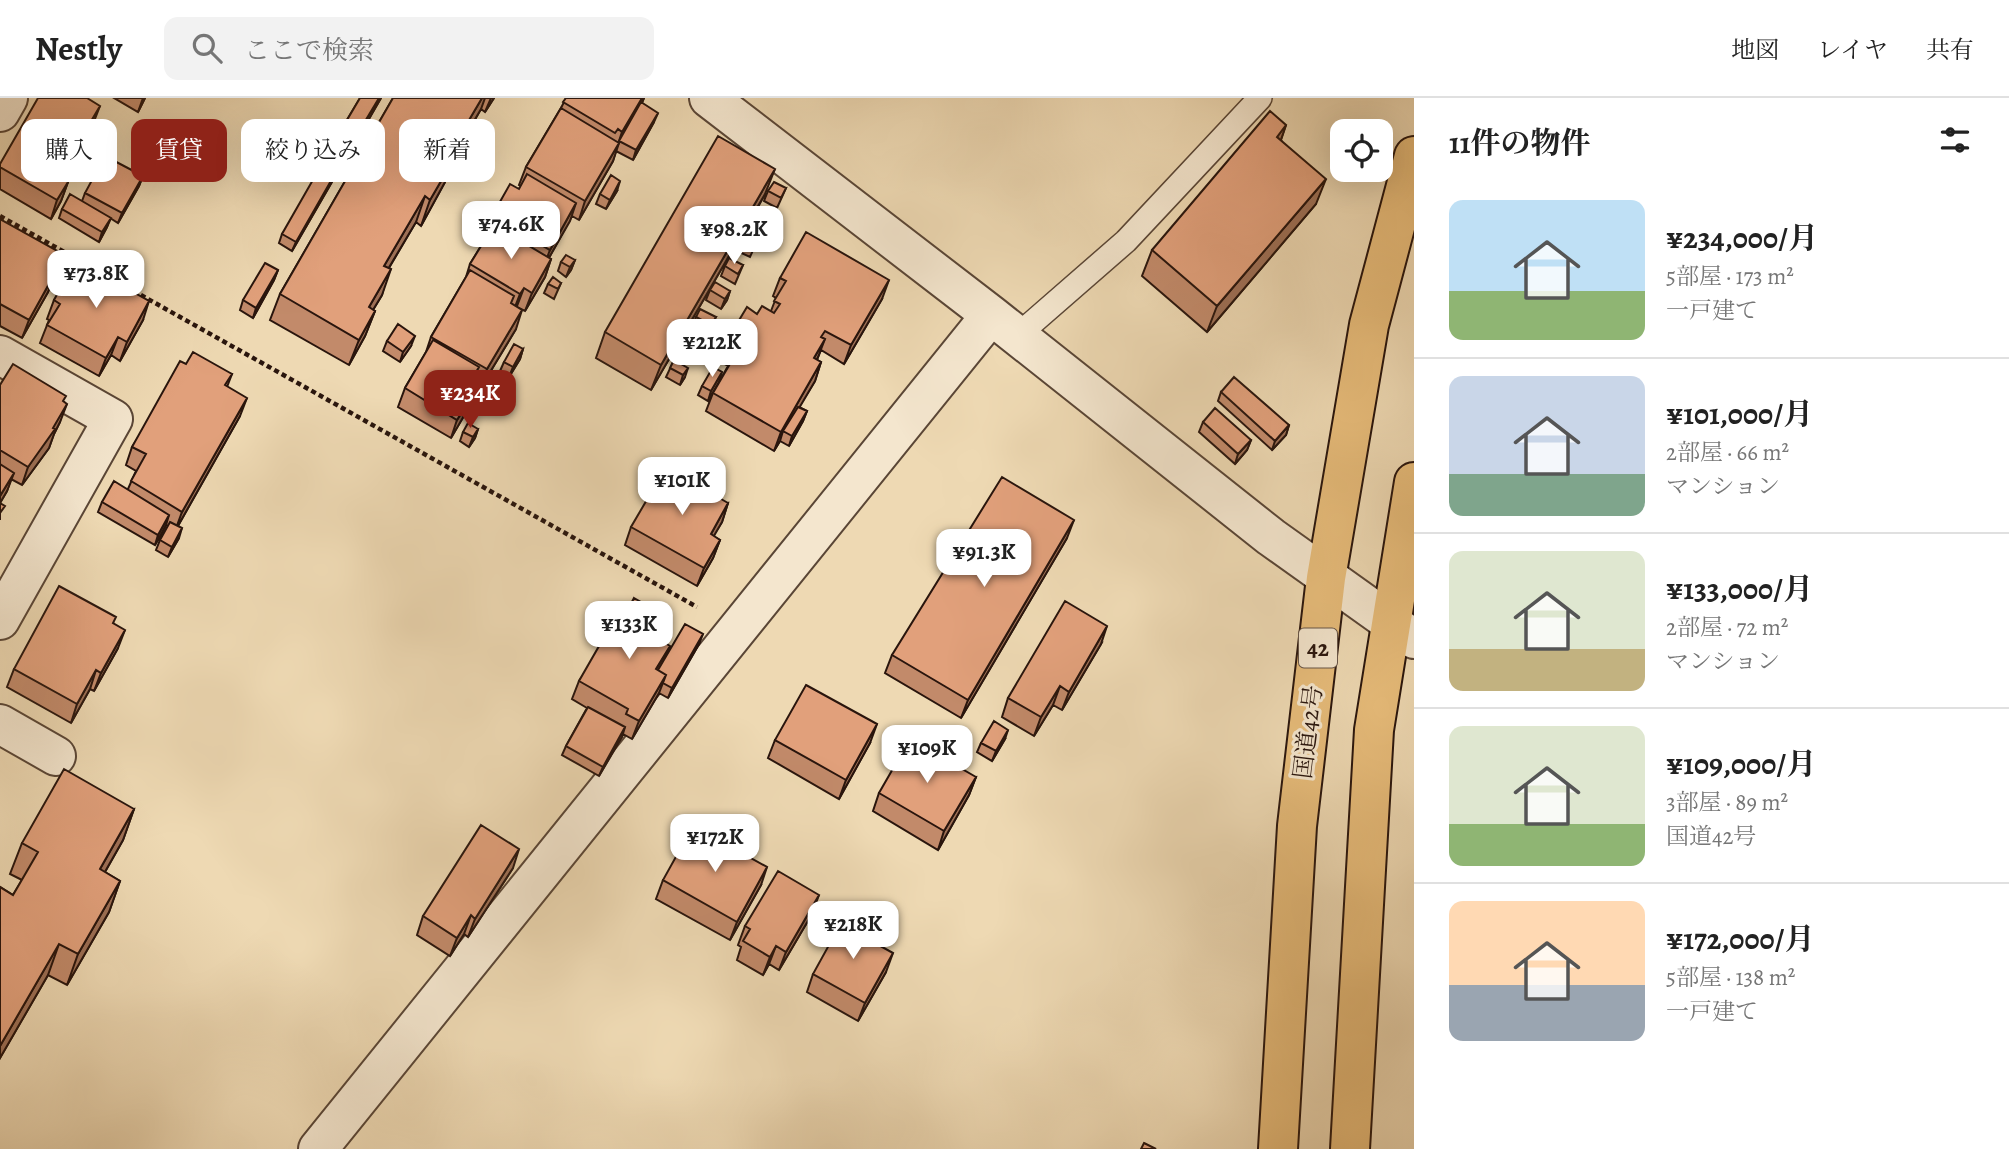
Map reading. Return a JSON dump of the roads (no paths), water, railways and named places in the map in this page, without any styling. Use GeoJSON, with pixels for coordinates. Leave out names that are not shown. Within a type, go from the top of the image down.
{"type":"FeatureCollection","features":[{"type":"Feature","properties":{"kind":"highway","name":"国道42号"},"geometry":{"type":"LineString","coordinates":[[1278,1149],[1297,826],[1326,578],[1369,325],[1414,156]]}},
{"type":"Feature","properties":{"kind":"highway"},"geometry":{"type":"LineString","coordinates":[[1350,1149],[1374,730],[1403,632],[1414,482]]}},
{"type":"Feature","properties":{"kind":"street"},"geometry":{"type":"LineString","coordinates":[[0,112],[8,98]]}},
{"type":"Feature","properties":{"kind":"street"},"geometry":{"type":"LineString","coordinates":[[709,98],[1326,578],[1403,632]]}},
{"type":"Feature","properties":{"kind":"street"},"geometry":{"type":"LineString","coordinates":[[318,1149],[738,629],[1004,326]]}},
{"type":"Feature","properties":{"kind":"street"},"geometry":{"type":"LineString","coordinates":[[0,355],[113,419],[0,620]]}},
{"type":"Feature","properties":{"kind":"street"},"geometry":{"type":"LineString","coordinates":[[0,724],[55,756]]}},
{"type":"Feature","properties":{"kind":"lane"},"geometry":{"type":"LineString","coordinates":[[1004,326],[1126,241],[1260,98]]}}]}
